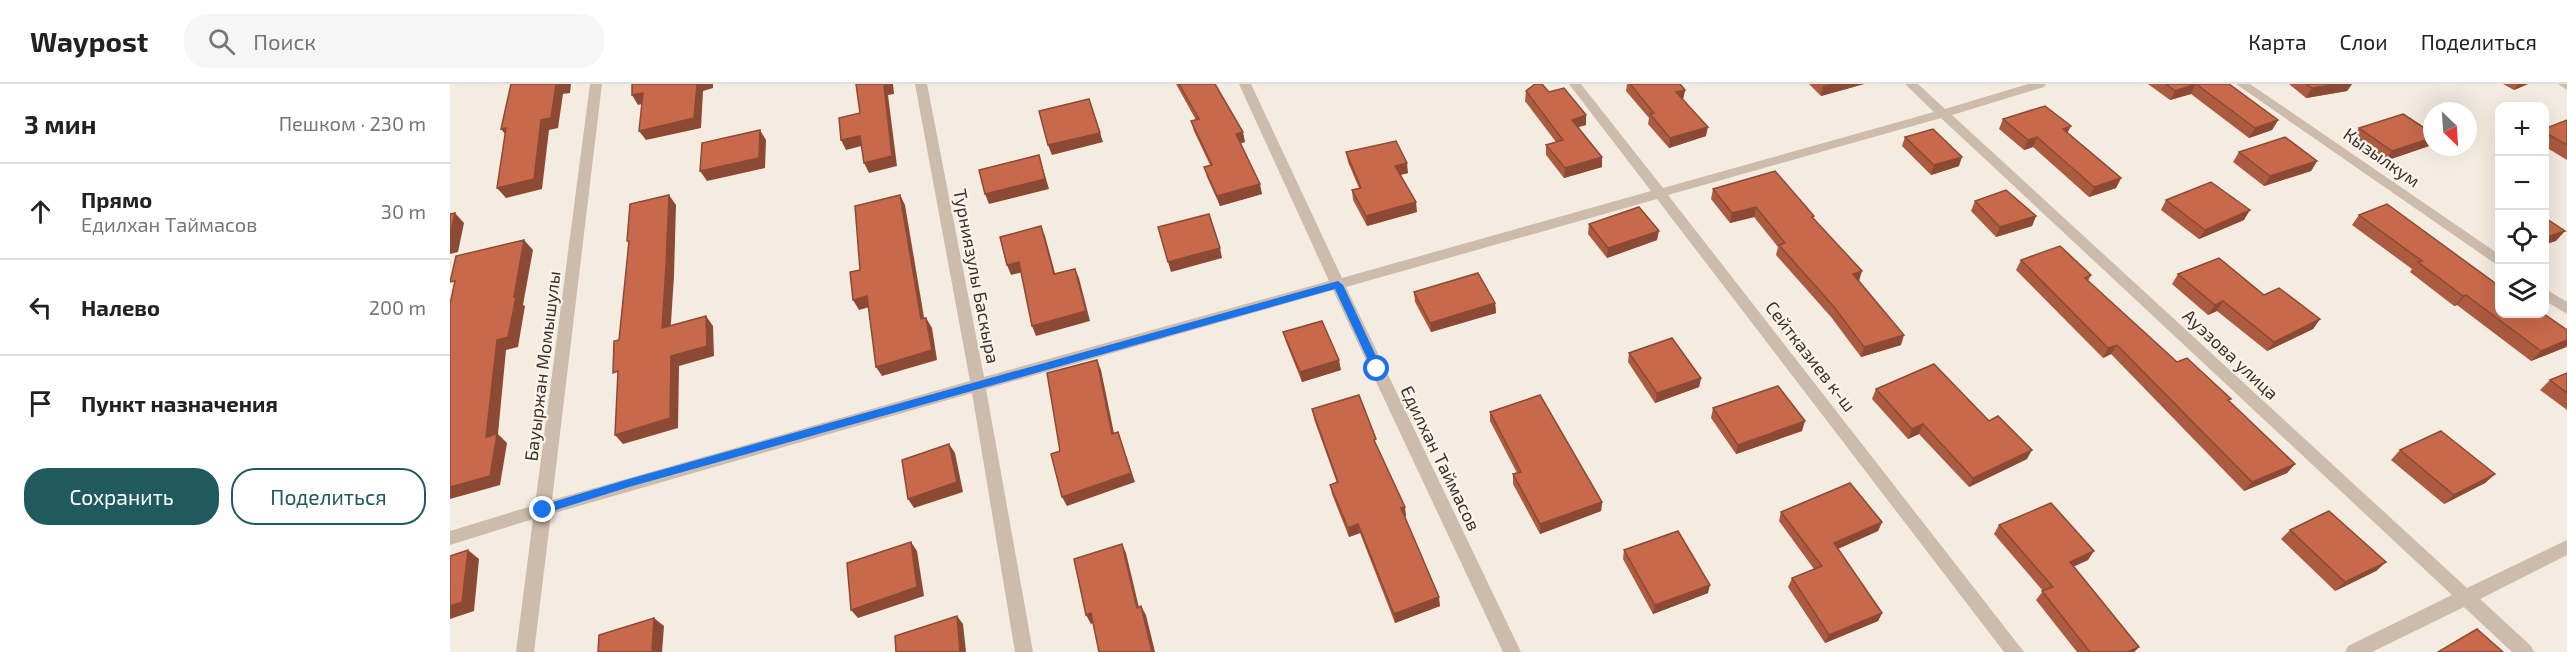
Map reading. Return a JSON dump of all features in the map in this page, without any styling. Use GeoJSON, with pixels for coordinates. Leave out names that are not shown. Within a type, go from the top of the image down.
{"type":"FeatureCollection","features":[{"type":"Feature","properties":{"kind":"street","name":"Бауыржан Момышулы"},"geometry":{"type":"LineString","coordinates":[[525,652],[596,84]]}},
{"type":"Feature","properties":{"kind":"street","name":"Турниязулы Баскыра"},"geometry":{"type":"LineString","coordinates":[[921,84],[978,386],[1024,652]]}},
{"type":"Feature","properties":{"kind":"street","name":"Едилхан Таймасов"},"geometry":{"type":"LineString","coordinates":[[1245,84],[1257,104],[1338,285],[1512,652]]}},
{"type":"Feature","properties":{"kind":"street","name":"Сейтказиев к-ш"},"geometry":{"type":"LineString","coordinates":[[1575,84],[2015,652]]}},
{"type":"Feature","properties":{"kind":"street","name":"Ауэзова улица"},"geometry":{"type":"LineString","coordinates":[[1911,84],[2525,652]]}},
{"type":"Feature","properties":{"kind":"street"},"geometry":{"type":"LineString","coordinates":[[450,538],[629,483],[1338,285],[1660,192],[1945,114],[2040,84]]}},
{"type":"Feature","properties":{"kind":"street","name":"Кызылкум"},"geometry":{"type":"LineString","coordinates":[[2242,84],[2495,259]]}},
{"type":"Feature","properties":{"kind":"street"},"geometry":{"type":"LineString","coordinates":[[2549,296],[2567,309]]}},
{"type":"Feature","properties":{"kind":"street"},"geometry":{"type":"LineString","coordinates":[[2354,652],[2567,547]]}},
{"type":"Feature","properties":{"kind":"building"},"geometry":{"type":"Polygon","coordinates":[[[511,84],[556,84],[551,118],[541,120],[534,179],[497,188],[506,128],[501,129],[511,84]]]}},
{"type":"Feature","properties":{"kind":"building"},"geometry":{"type":"Polygon","coordinates":[[[632,84],[697,84],[694,118],[639,131],[643,93],[632,95],[632,84]]]}},
{"type":"Feature","properties":{"kind":"building"},"geometry":{"type":"Polygon","coordinates":[[[856,84],[890,84],[884,86],[892,156],[864,163],[860,136],[841,140],[839,118],[860,113],[856,84]]]}},
{"type":"Feature","properties":{"kind":"building"},"geometry":{"type":"Polygon","coordinates":[[[1179,84],[1215,84],[1243,132],[1236,134],[1260,184],[1217,196],[1204,167],[1212,165],[1191,121],[1199,119],[1179,84]]]}},
{"type":"Feature","properties":{"kind":"building"},"geometry":{"type":"Polygon","coordinates":[[[1535,84],[1542,84],[1549,92],[1564,88],[1586,115],[1572,120],[1602,157],[1565,168],[1546,145],[1563,140],[1526,91],[1535,84]]]}},
{"type":"Feature","properties":{"kind":"building"},"geometry":{"type":"Polygon","coordinates":[[[1630,84],[1680,84],[1685,90],[1676,92],[1708,127],[1670,138],[1650,114],[1654,113],[1630,84]]]}},
{"type":"Feature","properties":{"kind":"building"},"geometry":{"type":"Polygon","coordinates":[[[2166,84],[2196,84],[2175,91],[2166,84]]]}},
{"type":"Feature","properties":{"kind":"building"},"geometry":{"type":"Polygon","coordinates":[[[2196,84],[2229,84],[2278,120],[2255,128],[2196,84]]]}},
{"type":"Feature","properties":{"kind":"building"},"geometry":{"type":"Polygon","coordinates":[[[2306,84],[2338,84],[2312,88],[2306,84]]]}},
{"type":"Feature","properties":{"kind":"building"},"geometry":{"type":"Polygon","coordinates":[[[1089,99],[1100,133],[1048,145],[1039,111],[1089,99]]]}},
{"type":"Feature","properties":{"kind":"building"},"geometry":{"type":"Polygon","coordinates":[[[2045,106],[2071,126],[2063,129],[2121,178],[2094,187],[2037,137],[2028,140],[2003,119],[2045,106]]]}},
{"type":"Feature","properties":{"kind":"building"},"geometry":{"type":"Polygon","coordinates":[[[2403,114],[2423,127],[2423,141],[2392,151],[2359,128],[2403,114]]]}},
{"type":"Feature","properties":{"kind":"building"},"geometry":{"type":"Polygon","coordinates":[[[2567,120],[2567,145],[2549,135],[2549,127],[2567,120]]]}},
{"type":"Feature","properties":{"kind":"building"},"geometry":{"type":"Polygon","coordinates":[[[1933,129],[1962,157],[1934,165],[1905,137],[1933,129]]]}},
{"type":"Feature","properties":{"kind":"building"},"geometry":{"type":"Polygon","coordinates":[[[760,130],[759,158],[700,171],[702,143],[760,130]]]}},
{"type":"Feature","properties":{"kind":"building"},"geometry":{"type":"Polygon","coordinates":[[[2285,137],[2317,161],[2270,176],[2239,152],[2285,137]]]}},
{"type":"Feature","properties":{"kind":"building"},"geometry":{"type":"Polygon","coordinates":[[[1396,141],[1407,163],[1395,166],[1416,202],[1366,216],[1352,190],[1361,188],[1346,152],[1396,141]]]}},
{"type":"Feature","properties":{"kind":"building"},"geometry":{"type":"Polygon","coordinates":[[[1039,155],[1045,179],[985,194],[979,170],[1039,155]]]}},
{"type":"Feature","properties":{"kind":"building"},"geometry":{"type":"Polygon","coordinates":[[[1775,171],[1814,216],[1812,217],[1862,271],[1853,274],[1904,335],[1864,347],[1834,307],[1779,245],[1785,243],[1756,207],[1732,213],[1713,189],[1775,171]]]}},
{"type":"Feature","properties":{"kind":"building"},"geometry":{"type":"Polygon","coordinates":[[[2211,182],[2250,210],[2205,230],[2166,200],[2211,182]]]}},
{"type":"Feature","properties":{"kind":"building"},"geometry":{"type":"Polygon","coordinates":[[[2006,190],[2036,216],[2000,227],[1975,201],[2006,190]]]}},
{"type":"Feature","properties":{"kind":"building"},"geometry":{"type":"Polygon","coordinates":[[[669,195],[662,328],[706,316],[707,346],[671,356],[670,418],[615,435],[618,371],[613,373],[614,341],[619,340],[629,241],[627,241],[630,204],[669,195]]]}},
{"type":"Feature","properties":{"kind":"building"},"geometry":{"type":"Polygon","coordinates":[[[900,195],[921,319],[926,318],[932,350],[876,367],[867,296],[853,300],[850,272],[860,270],[855,206],[900,195]]]}},
{"type":"Feature","properties":{"kind":"building"},"geometry":{"type":"Polygon","coordinates":[[[2387,204],[2495,283],[2495,317],[2466,295],[2463,296],[2418,262],[2422,261],[2359,215],[2387,204]]]}},
{"type":"Feature","properties":{"kind":"building"},"geometry":{"type":"Polygon","coordinates":[[[1639,207],[1659,231],[1608,248],[1589,224],[1639,207]]]}},
{"type":"Feature","properties":{"kind":"building"},"geometry":{"type":"Polygon","coordinates":[[[455,213],[450,236],[450,214],[455,213]]]}},
{"type":"Feature","properties":{"kind":"building"},"geometry":{"type":"Polygon","coordinates":[[[1209,214],[1220,248],[1168,262],[1158,227],[1209,214]]]}},
{"type":"Feature","properties":{"kind":"building"},"geometry":{"type":"Polygon","coordinates":[[[2549,220],[2565,231],[2549,236],[2549,220]]]}},
{"type":"Feature","properties":{"kind":"building"},"geometry":{"type":"Polygon","coordinates":[[[1041,226],[1054,274],[1075,269],[1086,311],[1032,326],[1019,262],[1007,265],[1000,237],[1041,226]]]}},
{"type":"Feature","properties":{"kind":"building"},"geometry":{"type":"Polygon","coordinates":[[[524,240],[508,337],[497,340],[486,437],[497,434],[490,476],[450,487],[450,304],[455,281],[450,282],[456,256],[524,240]]]}},
{"type":"Feature","properties":{"kind":"building"},"geometry":{"type":"Polygon","coordinates":[[[2060,246],[2091,275],[2085,278],[2177,362],[2187,358],[2295,464],[2252,482],[2117,345],[2108,348],[2021,260],[2060,246]]]}},
{"type":"Feature","properties":{"kind":"building"},"geometry":{"type":"Polygon","coordinates":[[[2219,258],[2264,295],[2279,288],[2320,319],[2274,342],[2223,301],[2215,305],[2178,274],[2219,258]]]}},
{"type":"Feature","properties":{"kind":"building"},"geometry":{"type":"Polygon","coordinates":[[[1478,273],[1495,303],[1430,323],[1414,292],[1478,273]]]}},
{"type":"Feature","properties":{"kind":"building"},"geometry":{"type":"Polygon","coordinates":[[[2549,317],[2567,330],[2567,340],[2541,351],[2497,318],[2549,317]]]}},
{"type":"Feature","properties":{"kind":"building"},"geometry":{"type":"Polygon","coordinates":[[[1322,321],[1339,360],[1300,372],[1283,332],[1322,321]]]}},
{"type":"Feature","properties":{"kind":"building"},"geometry":{"type":"Polygon","coordinates":[[[1672,338],[1701,378],[1657,393],[1629,353],[1672,338]]]}},
{"type":"Feature","properties":{"kind":"building"},"geometry":{"type":"Polygon","coordinates":[[[1097,360],[1112,434],[1118,432],[1131,473],[1062,497],[1051,454],[1060,451],[1047,373],[1097,360]]]}},
{"type":"Feature","properties":{"kind":"building"},"geometry":{"type":"Polygon","coordinates":[[[1934,364],[1989,421],[1998,416],[2032,450],[1973,478],[1923,424],[1912,429],[1876,389],[1934,364]]]}},
{"type":"Feature","properties":{"kind":"building"},"geometry":{"type":"Polygon","coordinates":[[[2567,373],[2567,393],[2550,380],[2567,373]]]}},
{"type":"Feature","properties":{"kind":"building"},"geometry":{"type":"Polygon","coordinates":[[[1778,386],[1805,421],[1738,445],[1713,408],[1778,386]]]}},
{"type":"Feature","properties":{"kind":"building"},"geometry":{"type":"Polygon","coordinates":[[[1359,395],[1376,439],[1374,440],[1405,507],[1401,508],[1439,597],[1394,614],[1358,524],[1348,528],[1330,485],[1338,482],[1312,409],[1359,395]]]}},
{"type":"Feature","properties":{"kind":"building"},"geometry":{"type":"Polygon","coordinates":[[[1540,395],[1602,502],[1540,524],[1513,474],[1521,472],[1490,412],[1540,395]]]}},
{"type":"Feature","properties":{"kind":"building"},"geometry":{"type":"Polygon","coordinates":[[[2441,431],[2495,474],[2454,495],[2400,450],[2441,431]]]}},
{"type":"Feature","properties":{"kind":"building"},"geometry":{"type":"Polygon","coordinates":[[[949,444],[957,482],[908,499],[902,460],[949,444]]]}},
{"type":"Feature","properties":{"kind":"building"},"geometry":{"type":"Polygon","coordinates":[[[1850,483],[1882,522],[1834,543],[1882,613],[1829,635],[1792,578],[1822,566],[1781,512],[1850,483]]]}},
{"type":"Feature","properties":{"kind":"building"},"geometry":{"type":"Polygon","coordinates":[[[2051,503],[2094,551],[2070,562],[2139,647],[2127,652],[2090,652],[2042,591],[2053,587],[1999,525],[2051,503]]]}},
{"type":"Feature","properties":{"kind":"building"},"geometry":{"type":"Polygon","coordinates":[[[2329,511],[2386,562],[2345,582],[2290,530],[2329,511]]]}},
{"type":"Feature","properties":{"kind":"building"},"geometry":{"type":"Polygon","coordinates":[[[1678,531],[1710,585],[1655,605],[1624,550],[1678,531]]]}},
{"type":"Feature","properties":{"kind":"building"},"geometry":{"type":"Polygon","coordinates":[[[911,542],[917,587],[851,610],[847,563],[911,542]]]}},
{"type":"Feature","properties":{"kind":"building"},"geometry":{"type":"Polygon","coordinates":[[[1122,544],[1137,608],[1141,606],[1152,652],[1099,652],[1091,613],[1086,615],[1074,559],[1122,544]]]}},
{"type":"Feature","properties":{"kind":"building"},"geometry":{"type":"Polygon","coordinates":[[[468,550],[462,602],[450,606],[450,556],[468,550]]]}},
{"type":"Feature","properties":{"kind":"building"},"geometry":{"type":"Polygon","coordinates":[[[957,616],[960,652],[896,652],[895,636],[957,616]]]}},
{"type":"Feature","properties":{"kind":"building"},"geometry":{"type":"Polygon","coordinates":[[[654,618],[652,652],[598,652],[599,635],[654,618]]]}},
{"type":"Feature","properties":{"kind":"building"},"geometry":{"type":"Polygon","coordinates":[[[2477,629],[2503,652],[2438,652],[2477,629]]]}},
{"type":"Feature","properties":{"kind":"route"},"geometry":{"type":"LineString","coordinates":[[543,510],[629,483],[1338,285],[1377,369]]}}]}
